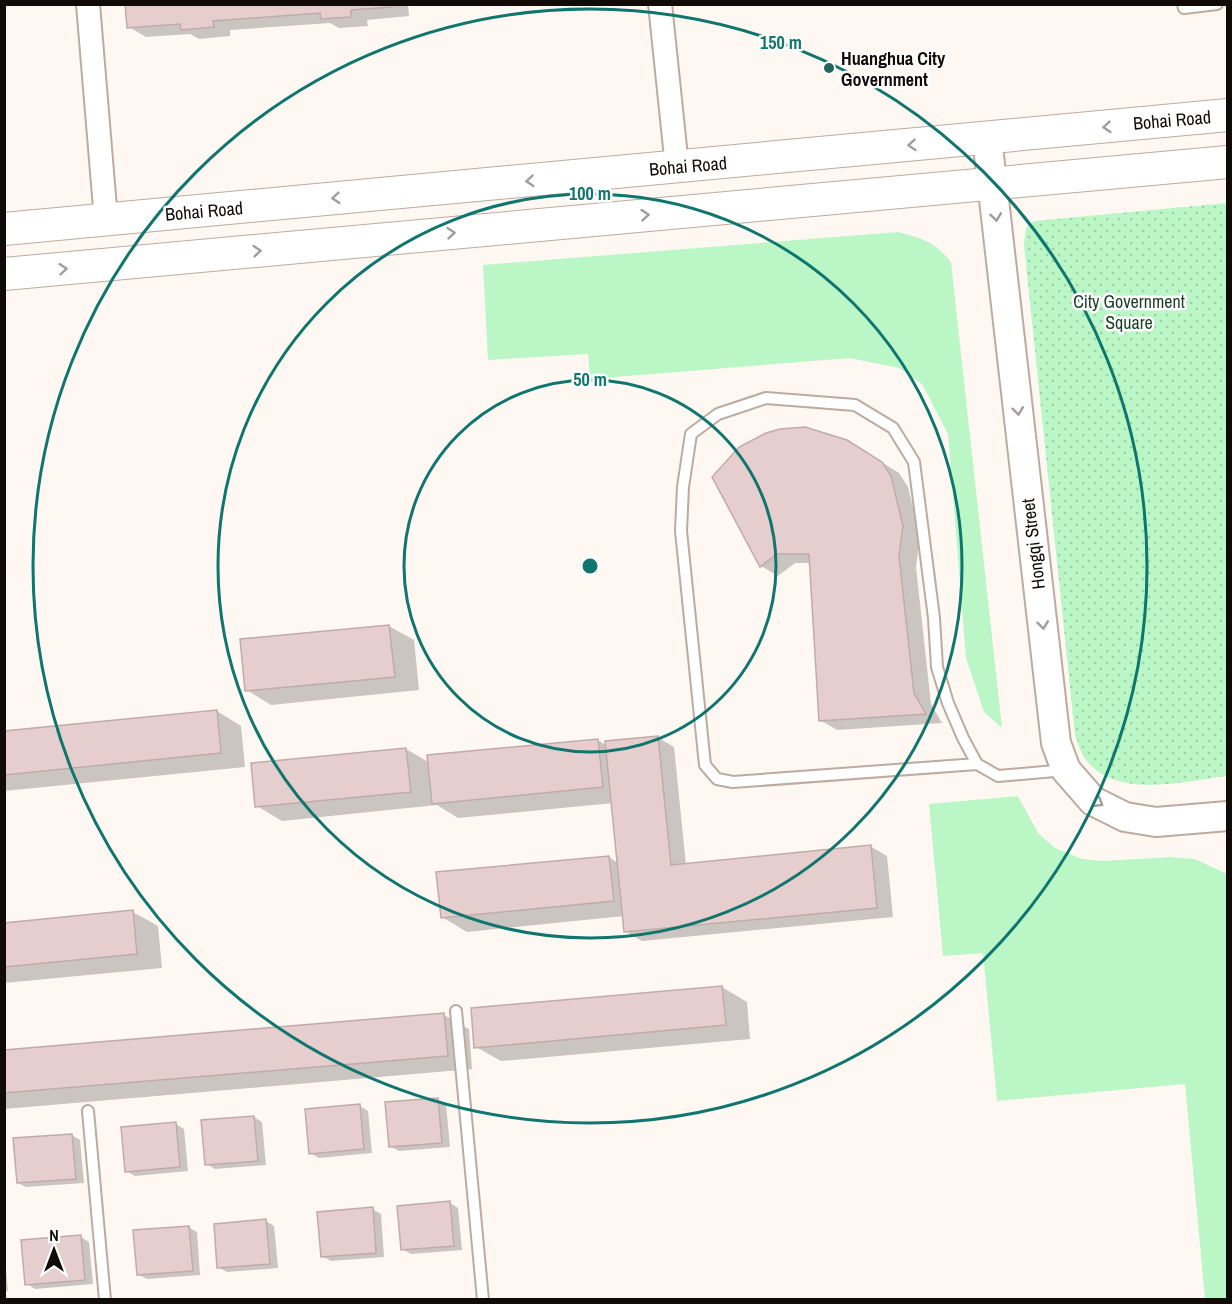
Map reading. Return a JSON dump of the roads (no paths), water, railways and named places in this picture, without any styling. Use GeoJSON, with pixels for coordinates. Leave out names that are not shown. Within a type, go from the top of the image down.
{"type":"FeatureCollection","features":[{"type":"Feature","properties":{"kind":"main road","name":"Bohai Road"},"geometry":{"type":"LineString","coordinates":[[4,229],[1227,115]]}},
{"type":"Feature","properties":{"kind":"main road"},"geometry":{"type":"LineString","coordinates":[[4,274],[1227,162]]}},
{"type":"Feature","properties":{"kind":"street"},"geometry":{"type":"LineString","coordinates":[[88,4],[106,220]]}},
{"type":"Feature","properties":{"kind":"street"},"geometry":{"type":"LineString","coordinates":[[660,4],[677,167]]}},
{"type":"Feature","properties":{"kind":"street","name":"Hongqi Street"},"geometry":{"type":"LineString","coordinates":[[987,138],[1056,743],[1066,770],[1093,801],[1125,817],[1156,822],[1227,816]]}},
{"type":"Feature","properties":{"kind":"lane"},"geometry":{"type":"LineString","coordinates":[[1183,4],[1184,8],[1217,4]]}},
{"type":"Feature","properties":{"kind":"lane"},"geometry":{"type":"LineString","coordinates":[[977,764],[733,782],[717,779],[705,765],[681,531],[683,487],[691,434],[718,414],[766,398],[855,405],[893,428],[914,462],[934,618],[937,667],[948,703],[963,738],[977,764],[998,776],[1066,770]]}},
{"type":"Feature","properties":{"kind":"lane"},"geometry":{"type":"LineString","coordinates":[[456,1011],[483,1299]]}},
{"type":"Feature","properties":{"kind":"lane"},"geometry":{"type":"LineString","coordinates":[[88,1111],[105,1299]]}},
{"type":"Feature","properties":{"kind":"place","name":"Huanghua City Government"},"geometry":{"type":"Point","coordinates":[829,68]}},
{"type":"Feature","properties":{"kind":"park label","name":"City Government Square"},"geometry":{"type":"Point","coordinates":[1129,311]}}]}
